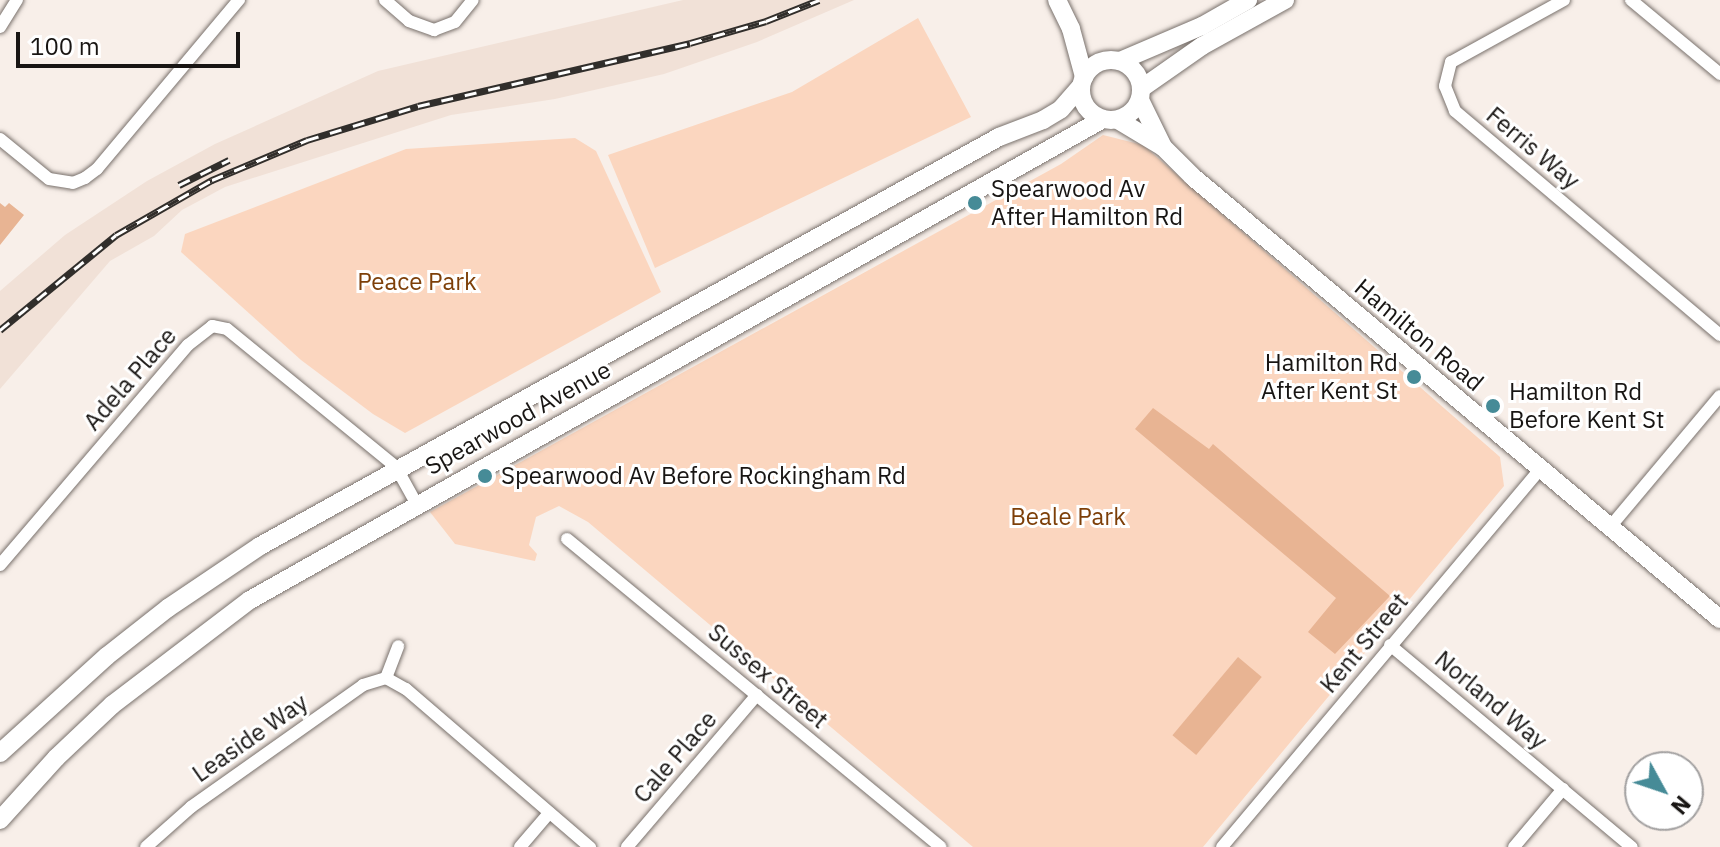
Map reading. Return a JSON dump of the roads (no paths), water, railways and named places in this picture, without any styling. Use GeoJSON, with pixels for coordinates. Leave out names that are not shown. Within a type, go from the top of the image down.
{"type":"FeatureCollection","features":[{"type":"Feature","properties":{"kind":"main road"},"geometry":{"type":"LineString","coordinates":[[1057,0],[1071,29],[1084,103],[1111,119],[1128,116],[1141,94],[1202,46],[1285,0]]}},
{"type":"Feature","properties":{"kind":"main road"},"geometry":{"type":"LineString","coordinates":[[1082,82],[1111,61],[1202,26],[1248,0]]}},
{"type":"Feature","properties":{"kind":"main road"},"geometry":{"type":"LineString","coordinates":[[1071,29],[1111,61],[1135,71],[1141,94]]}},
{"type":"Feature","properties":{"kind":"main road","name":"Spearwood Avenue"},"geometry":{"type":"LineString","coordinates":[[0,753],[96,665],[168,608],[260,546],[396,467],[999,137],[1043,120],[1061,109],[1082,82]]}},
{"type":"Feature","properties":{"kind":"main road","name":"Hamilton Road"},"geometry":{"type":"LineString","coordinates":[[1141,94],[1163,147]]}},
{"type":"Feature","properties":{"kind":"main road","name":"Hamilton Road"},"geometry":{"type":"LineString","coordinates":[[1111,119],[1163,147],[1193,177],[1720,619]]}},
{"type":"Feature","properties":{"kind":"main road","name":"Spearwood Avenue"},"geometry":{"type":"LineString","coordinates":[[0,820],[56,758],[112,705],[203,633],[283,579],[1111,119]]}},
{"type":"Feature","properties":{"kind":"street"},"geometry":{"type":"LineString","coordinates":[[0,27],[17,0]]}},
{"type":"Feature","properties":{"kind":"street"},"geometry":{"type":"LineString","coordinates":[[0,139],[38,172],[61,183],[73,183],[97,169],[239,0]]}},
{"type":"Feature","properties":{"kind":"street"},"geometry":{"type":"LineString","coordinates":[[385,0],[409,21],[434,30],[455,22],[473,0]]}},
{"type":"Feature","properties":{"kind":"street","name":"Ferris Way"},"geometry":{"type":"LineString","coordinates":[[1564,0],[1451,62],[1445,86],[1455,111],[1720,335]]}},
{"type":"Feature","properties":{"kind":"street"},"geometry":{"type":"LineString","coordinates":[[1631,0],[1720,74]]}},
{"type":"Feature","properties":{"kind":"street","name":"Adela Place"},"geometry":{"type":"LineString","coordinates":[[0,565],[188,345],[212,326],[227,329],[396,467],[416,503]]}},
{"type":"Feature","properties":{"kind":"street"},"geometry":{"type":"LineString","coordinates":[[1610,527],[1720,396]]}},
{"type":"Feature","properties":{"kind":"street","name":"Kent Street"},"geometry":{"type":"LineString","coordinates":[[1222,847],[1540,469]]}},
{"type":"Feature","properties":{"kind":"street","name":"Sussex Street"},"geometry":{"type":"LineString","coordinates":[[567,539],[940,847]]}},
{"type":"Feature","properties":{"kind":"street","name":"Norland Way"},"geometry":{"type":"LineString","coordinates":[[1390,645],[1632,847]]}},
{"type":"Feature","properties":{"kind":"street"},"geometry":{"type":"LineString","coordinates":[[398,646],[386,678],[406,689],[590,847]]}},
{"type":"Feature","properties":{"kind":"street","name":"Leaside Way"},"geometry":{"type":"LineString","coordinates":[[146,847],[191,807],[351,693],[375,680],[386,678]]}},
{"type":"Feature","properties":{"kind":"street","name":"Cale Place"},"geometry":{"type":"LineString","coordinates":[[627,847],[757,695]]}},
{"type":"Feature","properties":{"kind":"street"},"geometry":{"type":"LineString","coordinates":[[1514,847],[1563,789]]}},
{"type":"Feature","properties":{"kind":"street"},"geometry":{"type":"LineString","coordinates":[[520,847],[549,813]]}},
{"type":"Feature","properties":{"kind":"railway"},"geometry":{"type":"LineString","coordinates":[[0,330],[116,235],[212,180],[307,140],[418,106],[690,43],[766,21],[819,0]]}},
{"type":"Feature","properties":{"kind":"railway"},"geometry":{"type":"LineString","coordinates":[[179,185],[229,160]]}},
{"type":"Feature","properties":{"kind":"place","name":"Spearwood Av After Hamilton Rd"},"geometry":{"type":"Point","coordinates":[975,203]}},
{"type":"Feature","properties":{"kind":"place","name":"Hamilton Rd After Kent St"},"geometry":{"type":"Point","coordinates":[1414,377]}},
{"type":"Feature","properties":{"kind":"place","name":"Hamilton Rd Before Kent St"},"geometry":{"type":"Point","coordinates":[1493,406]}},
{"type":"Feature","properties":{"kind":"place","name":"Spearwood Av Before Rockingham Rd"},"geometry":{"type":"Point","coordinates":[485,476]}},
{"type":"Feature","properties":{"kind":"park label","name":"Peace Park"},"geometry":{"type":"Point","coordinates":[417,282]}},
{"type":"Feature","properties":{"kind":"park label","name":"Beale Park"},"geometry":{"type":"Point","coordinates":[1068,517]}}]}
